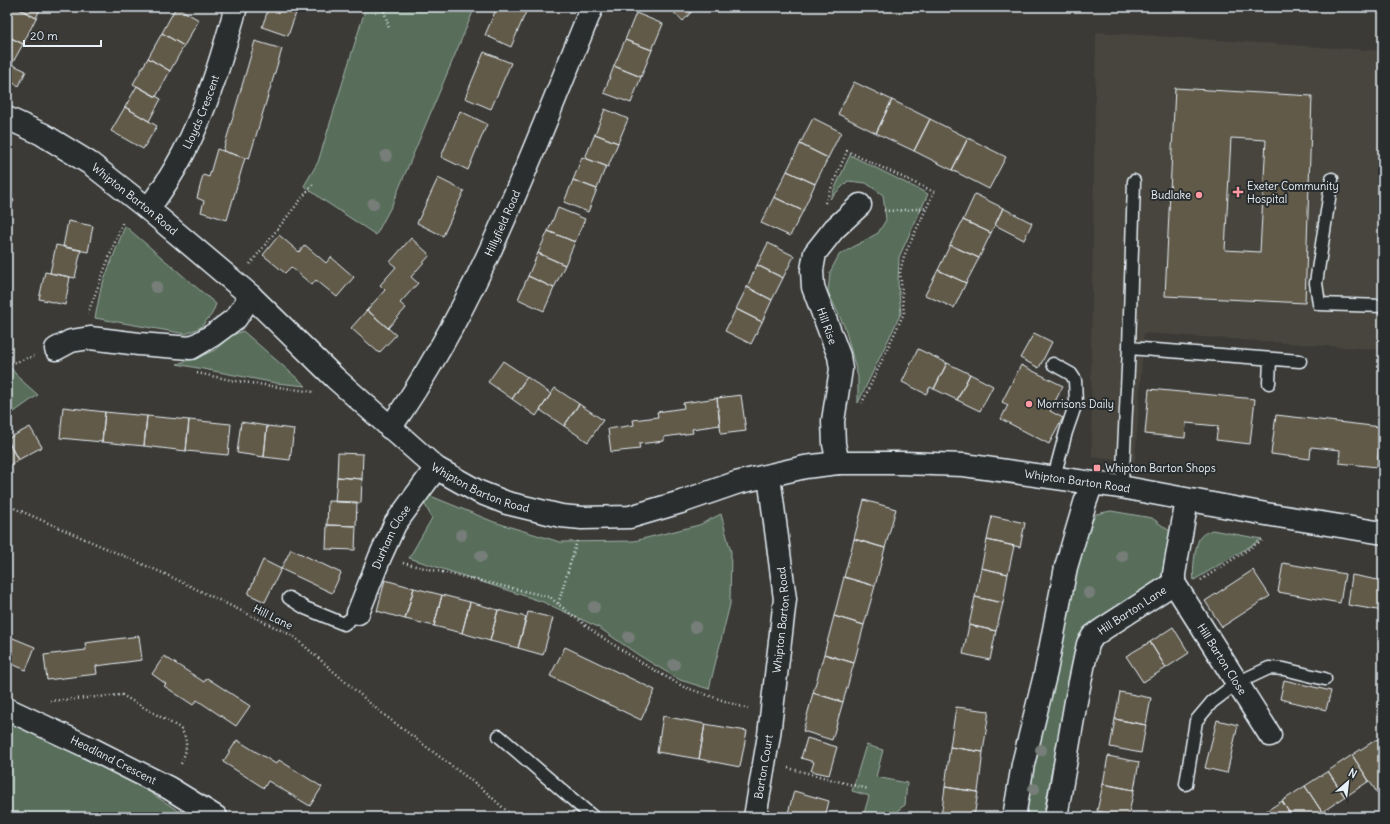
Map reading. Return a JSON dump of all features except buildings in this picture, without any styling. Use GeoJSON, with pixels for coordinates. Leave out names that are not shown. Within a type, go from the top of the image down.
{"type":"FeatureCollection","features":[{"type":"Feature","properties":{"kind":"street","name":"Lloyds Crescent"},"geometry":{"type":"LineString","coordinates":[[148,209],[161,192],[183,155],[203,110],[220,65],[236,7]]}},
{"type":"Feature","properties":{"kind":"street","name":"Hillyfield Road"},"geometry":{"type":"LineString","coordinates":[[390,428],[446,339],[480,272],[532,154],[592,7]]}},
{"type":"Feature","properties":{"kind":"street","name":"Whipton Barton Road"},"geometry":{"type":"LineString","coordinates":[[7,118],[42,134],[91,164],[148,209],[251,296],[335,378],[436,468],[479,492],[507,503],[561,516],[582,518],[630,517],[681,502],[736,483],[805,467],[838,463],[964,465],[1121,487],[1266,514],[1383,533]]}},
{"type":"Feature","properties":{"kind":"street","name":"Hill Rise"},"geometry":{"type":"LineString","coordinates":[[838,463],[834,444],[833,421],[841,369],[838,356],[813,287],[812,270],[815,253],[834,229],[860,205]]}},
{"type":"Feature","properties":{"kind":"street"},"geometry":{"type":"LineString","coordinates":[[56,349],[70,342],[90,338],[191,348],[213,335],[236,318],[251,296]]}},
{"type":"Feature","properties":{"kind":"street","name":"Durham Close"},"geometry":{"type":"LineString","coordinates":[[358,613],[395,524],[436,468]]}},
{"type":"Feature","properties":{"kind":"street","name":"Whipton Barton Road"},"geometry":{"type":"LineString","coordinates":[[769,476],[785,599],[771,716]]}},
{"type":"Feature","properties":{"kind":"street"},"geometry":{"type":"LineString","coordinates":[[1014,817],[1024,764],[1046,671],[1066,567],[1092,483]]}},
{"type":"Feature","properties":{"kind":"street","name":"Hill Barton Lane"},"geometry":{"type":"LineString","coordinates":[[1056,817],[1076,701],[1088,644],[1093,636],[1103,629],[1177,588],[1174,574],[1187,500]]}},
{"type":"Feature","properties":{"kind":"street","name":"Hill Barton Close"},"geometry":{"type":"LineString","coordinates":[[1177,588],[1270,735]]}},
{"type":"Feature","properties":{"kind":"street","name":"Headland Crescent"},"geometry":{"type":"LineString","coordinates":[[10,711],[84,745],[169,788],[216,817]]}},
{"type":"Feature","properties":{"kind":"street","name":"Barton Court"},"geometry":{"type":"LineString","coordinates":[[755,817],[771,716]]}},
{"type":"Feature","properties":{"kind":"lane"},"geometry":{"type":"LineString","coordinates":[[1332,179],[1316,283],[1319,304],[1383,306]]}},
{"type":"Feature","properties":{"kind":"lane"},"geometry":{"type":"LineString","coordinates":[[1121,487],[1129,348],[1134,181]]}},
{"type":"Feature","properties":{"kind":"lane"},"geometry":{"type":"LineString","coordinates":[[1129,348],[1270,360],[1300,361]]}},
{"type":"Feature","properties":{"kind":"lane"},"geometry":{"type":"LineString","coordinates":[[1268,383],[1270,360]]}},
{"type":"Feature","properties":{"kind":"lane"},"geometry":{"type":"LineString","coordinates":[[1053,364],[1070,374],[1075,380],[1076,404],[1066,432],[1054,477]]}},
{"type":"Feature","properties":{"kind":"lane"},"geometry":{"type":"LineString","coordinates":[[288,598],[305,608],[344,624],[358,613]]}},
{"type":"Feature","properties":{"kind":"lane"},"geometry":{"type":"LineString","coordinates":[[1186,784],[1196,720],[1212,702],[1237,683],[1269,668],[1284,669],[1325,679]]}},
{"type":"Feature","properties":{"kind":"lane"},"geometry":{"type":"LineString","coordinates":[[499,736],[593,817]]}},
{"type":"Feature","properties":{"kind":"path"},"geometry":{"type":"LineString","coordinates":[[383,7],[389,28]]}},
{"type":"Feature","properties":{"kind":"path"},"geometry":{"type":"LineString","coordinates":[[824,207],[847,151],[934,192],[928,208],[904,256],[900,272],[904,313],[857,413],[833,421]]}},
{"type":"Feature","properties":{"kind":"path"},"geometry":{"type":"LineString","coordinates":[[246,268],[313,184]]}},
{"type":"Feature","properties":{"kind":"path"},"geometry":{"type":"LineString","coordinates":[[860,205],[890,211],[928,208]]}},
{"type":"Feature","properties":{"kind":"path"},"geometry":{"type":"LineString","coordinates":[[124,219],[129,223]]}},
{"type":"Feature","properties":{"kind":"path"},"geometry":{"type":"LineString","coordinates":[[7,409],[9,364]]}},
{"type":"Feature","properties":{"kind":"path","name":"Hill Lane"},"geometry":{"type":"LineString","coordinates":[[7,505],[166,574],[293,636],[379,711],[485,791],[513,817]]}},
{"type":"Feature","properties":{"kind":"path"},"geometry":{"type":"LineString","coordinates":[[558,604],[578,536]]}},
{"type":"Feature","properties":{"kind":"path"},"geometry":{"type":"LineString","coordinates":[[1177,588],[1264,539]]}},
{"type":"Feature","properties":{"kind":"path"},"geometry":{"type":"LineString","coordinates":[[380,557],[550,597],[597,634],[642,663],[684,687],[771,716]]}},
{"type":"Feature","properties":{"kind":"path"},"geometry":{"type":"LineString","coordinates":[[10,711],[38,702],[122,695],[180,728],[185,734],[187,744],[186,752],[169,788]]}},
{"type":"Feature","properties":{"kind":"path"},"geometry":{"type":"LineString","coordinates":[[764,762],[868,789]]}},
{"type":"Feature","properties":{"kind":"shaded area","name":"Exeter Community Hospital"},"geometry":{"type":"Polygon","coordinates":[[[1096,32],[1383,51],[1383,350],[1144,333],[1135,462],[1092,457],[1091,358],[1096,32]]]}},
{"type":"Feature","properties":{"kind":"green space"},"geometry":{"type":"Polygon","coordinates":[[[366,7],[475,7],[392,205],[376,235],[304,186],[318,162],[366,7]]]}},
{"type":"Feature","properties":{"kind":"green space"},"geometry":{"type":"Polygon","coordinates":[[[850,155],[928,194],[899,257],[898,283],[901,313],[858,403],[858,377],[845,328],[828,292],[830,272],[839,255],[878,233],[886,220],[883,195],[866,183],[848,181],[830,199],[850,155]]]}},
{"type":"Feature","properties":{"kind":"green space"},"geometry":{"type":"Polygon","coordinates":[[[125,226],[216,304],[212,314],[201,327],[186,334],[95,318],[101,288],[125,226]]]}},
{"type":"Feature","properties":{"kind":"green space"},"geometry":{"type":"Polygon","coordinates":[[[243,331],[306,386],[276,383],[177,364],[215,350],[230,336],[243,331]]]}},
{"type":"Feature","properties":{"kind":"green space"},"geometry":{"type":"Polygon","coordinates":[[[11,368],[19,378],[38,395],[7,417],[7,371],[11,368]]]}},
{"type":"Feature","properties":{"kind":"green space"},"geometry":{"type":"Polygon","coordinates":[[[421,492],[494,522],[560,542],[634,541],[699,525],[721,514],[731,552],[730,604],[709,689],[680,680],[640,656],[598,627],[543,602],[409,558],[432,518],[423,501],[421,492]]]}},
{"type":"Feature","properties":{"kind":"green space"},"geometry":{"type":"Polygon","coordinates":[[[1111,511],[1152,518],[1171,532],[1168,564],[1158,581],[1101,616],[1084,632],[1074,653],[1043,817],[1024,817],[1045,703],[1084,538],[1096,514],[1111,511]]]}},
{"type":"Feature","properties":{"kind":"green space"},"geometry":{"type":"Polygon","coordinates":[[[1212,530],[1262,539],[1194,580],[1195,553],[1199,539],[1206,532],[1212,530]]]}},
{"type":"Feature","properties":{"kind":"green space"},"geometry":{"type":"Polygon","coordinates":[[[7,719],[106,764],[188,817],[7,817],[7,719]]]}},
{"type":"Feature","properties":{"kind":"green space"},"geometry":{"type":"Polygon","coordinates":[[[866,745],[883,750],[876,777],[907,783],[905,805],[899,809],[898,817],[863,817],[869,796],[852,791],[866,745]]]}},
{"type":"Feature","properties":{"kind":"place","name":"Exeter Community Hospital"},"geometry":{"type":"Point","coordinates":[1238,192]}},
{"type":"Feature","properties":{"kind":"place","name":"Budlake"},"geometry":{"type":"Point","coordinates":[1199,195]}},
{"type":"Feature","properties":{"kind":"place","name":"Morrisons Daily"},"geometry":{"type":"Point","coordinates":[1029,404]}},
{"type":"Feature","properties":{"kind":"place","name":"Whipton Barton Shops"},"geometry":{"type":"Point","coordinates":[1097,468]}}]}
